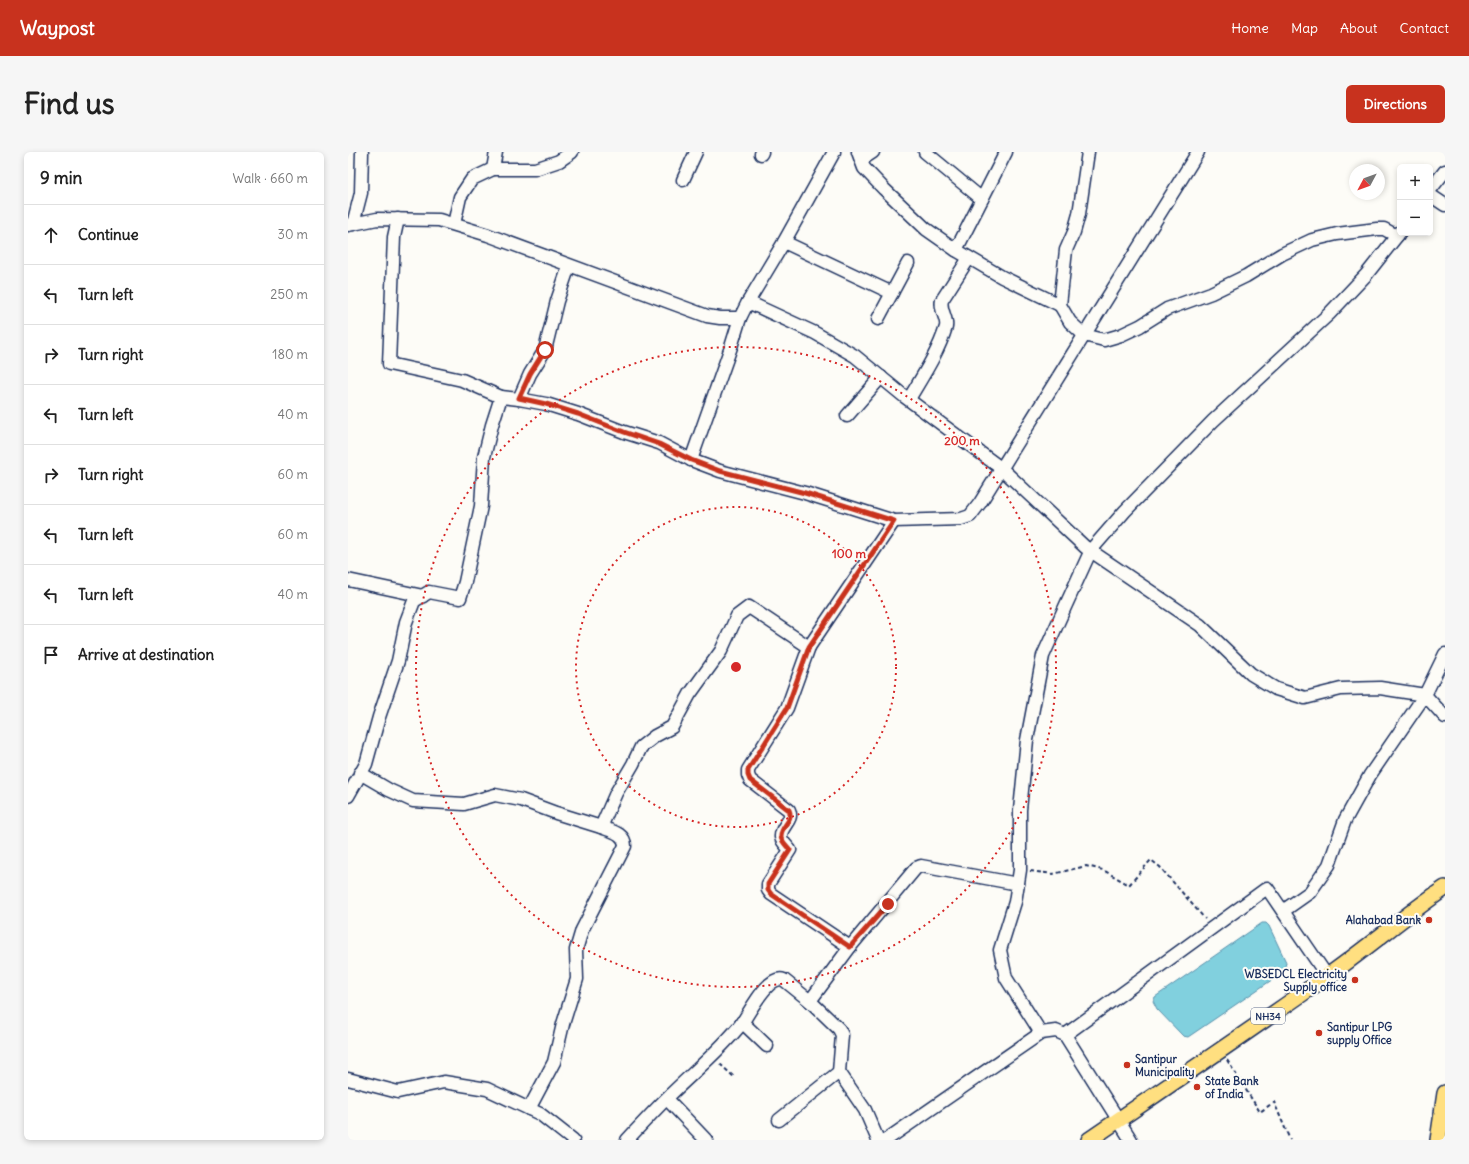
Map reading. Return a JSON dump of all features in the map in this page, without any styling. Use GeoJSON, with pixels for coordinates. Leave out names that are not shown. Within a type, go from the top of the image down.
{"type":"FeatureCollection","features":[{"type":"Feature","properties":{"kind":"main road","name":"NH34"},"geometry":{"type":"LineString","coordinates":[[1089,1140],[1327,976],[1445,888]]}},
{"type":"Feature","properties":{"kind":"main road"},"geometry":{"type":"LineString","coordinates":[[1438,1140],[1445,1093]]}},
{"type":"Feature","properties":{"kind":"street"},"geometry":{"type":"LineString","coordinates":[[362,152],[361,193],[351,224],[377,219],[439,220],[488,235],[707,316],[720,318],[740,318]]}},
{"type":"Feature","properties":{"kind":"street"},"geometry":{"type":"LineString","coordinates":[[492,168],[496,152]]}},
{"type":"Feature","properties":{"kind":"street"},"geometry":{"type":"LineString","coordinates":[[454,224],[460,197],[472,179],[492,168],[535,169],[559,161],[572,152]]}},
{"type":"Feature","properties":{"kind":"street"},"geometry":{"type":"LineString","coordinates":[[683,180],[696,152]]}},
{"type":"Feature","properties":{"kind":"street"},"geometry":{"type":"LineString","coordinates":[[691,460],[740,318],[834,152]]}},
{"type":"Feature","properties":{"kind":"street"},"geometry":{"type":"LineString","coordinates":[[873,152],[860,156],[864,168],[926,229],[956,250],[1002,277],[1060,305],[1070,322],[1084,335],[1104,340],[1121,335],[1140,326],[1168,309],[1246,276],[1282,254],[1312,240],[1337,234],[1377,229],[1384,229],[1397,233]]}},
{"type":"Feature","properties":{"kind":"street"},"geometry":{"type":"LineString","coordinates":[[926,152],[982,199]]}},
{"type":"Feature","properties":{"kind":"street"},"geometry":{"type":"LineString","coordinates":[[956,250],[1006,152]]}},
{"type":"Feature","properties":{"kind":"street"},"geometry":{"type":"LineString","coordinates":[[1060,305],[1066,250],[1074,232],[1079,214],[1088,152]]}},
{"type":"Feature","properties":{"kind":"street"},"geometry":{"type":"LineString","coordinates":[[398,219],[394,237],[389,364],[462,380],[501,396],[546,404],[578,414],[659,444],[691,460],[720,471],[805,493],[894,521],[961,519],[970,516],[980,504],[1198,152]]}},
{"type":"Feature","properties":{"kind":"street"},"geometry":{"type":"LineString","coordinates":[[1433,186],[1445,171]]}},
{"type":"Feature","properties":{"kind":"street"},"geometry":{"type":"LineString","coordinates":[[1433,197],[1445,205]]}},
{"type":"Feature","properties":{"kind":"street"},"geometry":{"type":"LineString","coordinates":[[1041,1033],[1006,978],[1000,950],[1009,923],[1018,884],[1020,870],[1020,810],[1027,740],[1043,656],[1091,550],[1125,512],[1213,421],[1329,314],[1366,275],[1397,236]]}},
{"type":"Feature","properties":{"kind":"street"},"geometry":{"type":"LineString","coordinates":[[784,242],[892,293]]}},
{"type":"Feature","properties":{"kind":"street"},"geometry":{"type":"LineString","coordinates":[[909,399],[933,357],[946,326],[941,310],[942,300],[969,258]]}},
{"type":"Feature","properties":{"kind":"street"},"geometry":{"type":"LineString","coordinates":[[878,319],[908,263]]}},
{"type":"Feature","properties":{"kind":"street"},"geometry":{"type":"LineString","coordinates":[[519,398],[530,374],[545,350],[557,301],[569,266]]}},
{"type":"Feature","properties":{"kind":"street"},"geometry":{"type":"LineString","coordinates":[[748,302],[822,337],[855,356],[1002,469],[1085,546],[1200,625],[1251,674],[1276,689],[1305,698],[1341,688],[1380,688],[1425,695],[1445,717]]}},
{"type":"Feature","properties":{"kind":"street"},"geometry":{"type":"LineString","coordinates":[[847,416],[881,377]]}},
{"type":"Feature","properties":{"kind":"street"},"geometry":{"type":"LineString","coordinates":[[348,796],[366,764],[379,716],[398,661],[406,622],[414,601],[429,592],[460,598],[481,506],[484,457],[501,396]]}},
{"type":"Feature","properties":{"kind":"street"},"geometry":{"type":"LineString","coordinates":[[850,947],[771,894],[768,890],[768,884],[790,850],[781,836],[791,814],[789,810],[750,780],[748,770],[787,708],[809,647],[894,521]]}},
{"type":"Feature","properties":{"kind":"street"},"geometry":{"type":"LineString","coordinates":[[348,580],[423,596]]}},
{"type":"Feature","properties":{"kind":"street"},"geometry":{"type":"LineString","coordinates":[[601,826],[616,793],[634,764],[641,747],[655,736],[672,727],[690,694],[721,651],[737,616],[749,607],[809,647]]}},
{"type":"Feature","properties":{"kind":"street"},"geometry":{"type":"LineString","coordinates":[[1283,911],[1310,892],[1329,866],[1345,820],[1370,775],[1425,695],[1445,654]]}},
{"type":"Feature","properties":{"kind":"street"},"geometry":{"type":"LineString","coordinates":[[360,773],[389,790],[414,801],[464,804],[495,795],[521,800],[556,813],[601,826],[620,835],[625,840],[625,846],[582,930],[576,950],[577,979],[563,1024],[554,1062],[529,1109]]}},
{"type":"Feature","properties":{"kind":"street"},"geometry":{"type":"LineString","coordinates":[[810,1001],[850,947],[916,868],[922,866],[1018,884]]}},
{"type":"Feature","properties":{"kind":"street"},"geometry":{"type":"LineString","coordinates":[[1065,1035],[1267,888],[1327,976]]}},
{"type":"Feature","properties":{"kind":"street"},"geometry":{"type":"LineString","coordinates":[[627,1140],[667,1098],[712,1056],[742,1022],[758,996],[774,980],[779,978],[784,980],[810,1001],[842,1035],[839,1072],[865,1110],[878,1140]]}},
{"type":"Feature","properties":{"kind":"street"},"geometry":{"type":"LineString","coordinates":[[742,1022],[767,1046]]}},
{"type":"Feature","properties":{"kind":"street"},"geometry":{"type":"LineString","coordinates":[[886,1140],[1041,1033],[1056,1031],[1065,1035],[1131,1140]]}},
{"type":"Feature","properties":{"kind":"street"},"geometry":{"type":"LineString","coordinates":[[779,1120],[839,1072]]}},
{"type":"Feature","properties":{"kind":"street"},"geometry":{"type":"LineString","coordinates":[[348,1080],[398,1092],[444,1082],[487,1089],[540,1114],[573,1140]]}},
{"type":"Feature","properties":{"kind":"street"},"geometry":{"type":"LineString","coordinates":[[667,1098],[706,1140]]}},
{"type":"Feature","properties":{"kind":"path"},"geometry":{"type":"LineString","coordinates":[[1020,870],[1053,874],[1086,866],[1103,870],[1129,885],[1151,860],[1160,867],[1213,927]]}},
{"type":"Feature","properties":{"kind":"path"},"geometry":{"type":"LineString","coordinates":[[1221,1050],[1260,1112],[1274,1102],[1290,1140]]}},
{"type":"Feature","properties":{"kind":"path"},"geometry":{"type":"LineString","coordinates":[[712,1056],[734,1077]]}},
{"type":"Feature","properties":{"kind":"water"},"geometry":{"type":"Polygon","coordinates":[[[1262,923],[1266,923],[1269,926],[1286,962],[1282,973],[1188,1037],[1183,1036],[1157,1009],[1153,1001],[1155,997],[1262,923]]]}},
{"type":"Feature","properties":{"kind":"place","name":"Alahabad Bank"},"geometry":{"type":"Point","coordinates":[1429,920]}},
{"type":"Feature","properties":{"kind":"place","name":"WBSEDCL Electricity Supply office"},"geometry":{"type":"Point","coordinates":[1355,980]}},
{"type":"Feature","properties":{"kind":"place","name":"Santipur LPG supply Office"},"geometry":{"type":"Point","coordinates":[1319,1033]}},
{"type":"Feature","properties":{"kind":"place","name":"Santipur Municipality"},"geometry":{"type":"Point","coordinates":[1127,1065]}},
{"type":"Feature","properties":{"kind":"place","name":"State Bank of India"},"geometry":{"type":"Point","coordinates":[1197,1087]}},
{"type":"Feature","properties":{"kind":"route"},"geometry":{"type":"LineString","coordinates":[[545,350],[530,374],[519,398],[546,404],[578,414],[659,444],[691,460],[720,471],[805,493],[894,521],[809,647],[787,708],[748,770],[750,780],[789,810],[791,814],[781,836],[790,850],[768,884],[768,890],[771,894],[850,947],[888,904]]}}]}
